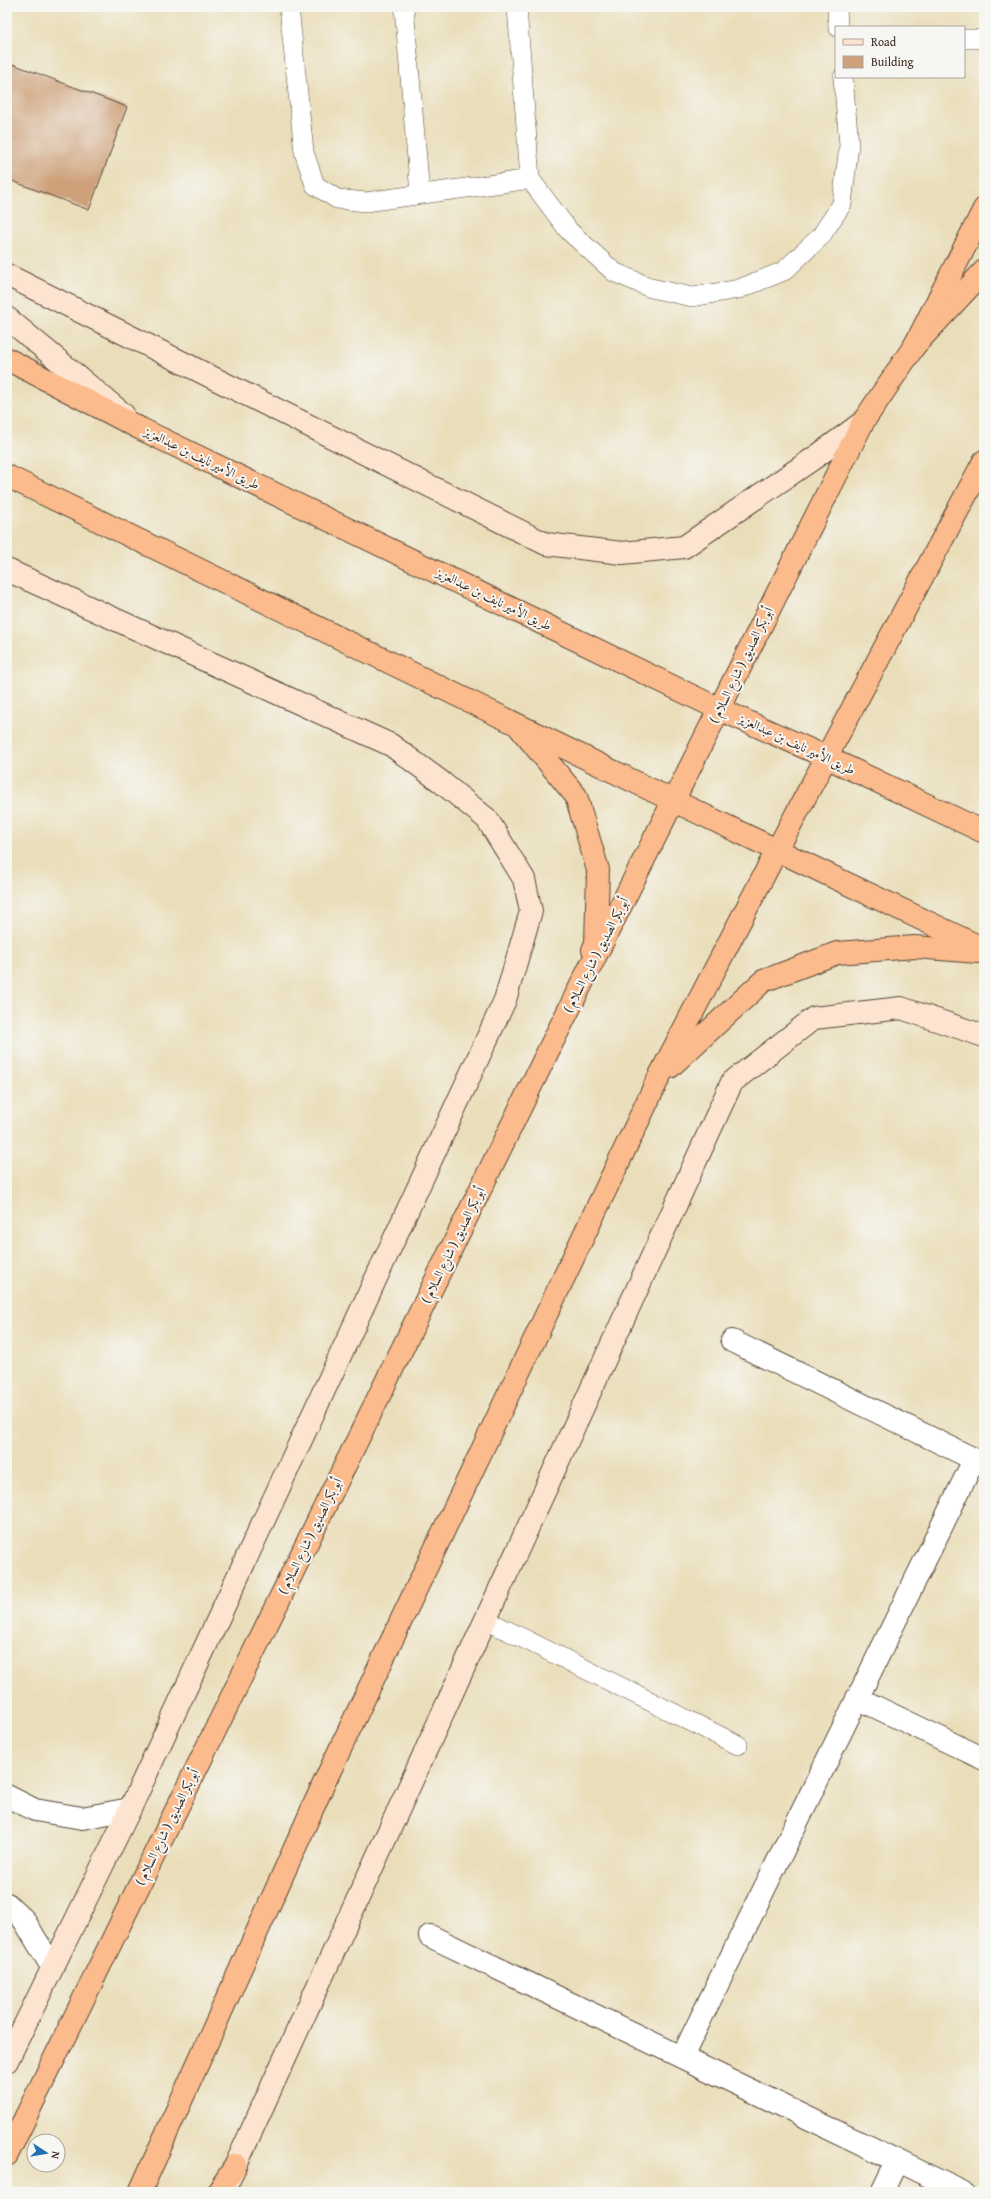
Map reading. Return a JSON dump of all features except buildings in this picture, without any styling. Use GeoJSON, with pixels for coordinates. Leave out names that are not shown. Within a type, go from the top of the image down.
{"type":"FeatureCollection","features":[{"type":"Feature","properties":{"kind":"highway","name":"( شارع السلام ) أبو بكر الصديق"},"geometry":{"type":"LineString","coordinates":[[7,2155],[554,1039],[863,422],[915,345],[984,209]]}},
{"type":"Feature","properties":{"kind":"highway","name":"( شارع السلام ) أبو بكر الصديق"},"geometry":{"type":"LineString","coordinates":[[915,345],[984,271]]}},
{"type":"Feature","properties":{"kind":"highway","name":"طريق الأمير نايف بن عبدالعزيز"},"geometry":{"type":"LineString","coordinates":[[7,359],[141,429],[720,709],[826,757],[984,832]]}},
{"type":"Feature","properties":{"kind":"highway"},"geometry":{"type":"LineString","coordinates":[[140,2192],[324,1783],[659,1077],[776,850],[984,461]]}},
{"type":"Feature","properties":{"kind":"highway"},"geometry":{"type":"LineString","coordinates":[[7,476],[674,801],[984,949]]}},
{"type":"Feature","properties":{"kind":"highway"},"geometry":{"type":"LineString","coordinates":[[516,723],[576,796],[598,870],[596,944],[554,1039]]}},
{"type":"Feature","properties":{"kind":"highway"},"geometry":{"type":"LineString","coordinates":[[659,1077],[763,981],[837,953],[915,947],[984,952]]}},
{"type":"Feature","properties":{"kind":"highway"},"geometry":{"type":"LineString","coordinates":[[218,2192],[236,2166]]}},
{"type":"Feature","properties":{"kind":"main road"},"geometry":{"type":"LineString","coordinates":[[7,275],[546,544],[622,553],[684,547],[817,456],[863,422]]}},
{"type":"Feature","properties":{"kind":"main road"},"geometry":{"type":"LineString","coordinates":[[7,318],[141,429]]}},
{"type":"Feature","properties":{"kind":"main road"},"geometry":{"type":"LineString","coordinates":[[7,570],[391,745],[440,781],[487,819],[524,879],[531,911],[505,1000],[130,1809],[52,1966],[7,2061]]}},
{"type":"Feature","properties":{"kind":"main road"},"geometry":{"type":"LineString","coordinates":[[224,2192],[732,1082],[814,1018],[901,1008],[984,1036]]}},
{"type":"Feature","properties":{"kind":"street"},"geometry":{"type":"LineString","coordinates":[[682,2057],[857,1698],[979,1462],[732,1341]]}},
{"type":"Feature","properties":{"kind":"street"},"geometry":{"type":"LineString","coordinates":[[857,1698],[984,1759]]}},
{"type":"Feature","properties":{"kind":"street"},"geometry":{"type":"LineString","coordinates":[[7,1796],[36,1810],[82,1818],[130,1809]]}},
{"type":"Feature","properties":{"kind":"street"},"geometry":{"type":"LineString","coordinates":[[7,1904],[24,1920],[52,1966]]}},
{"type":"Feature","properties":{"kind":"street"},"geometry":{"type":"LineString","coordinates":[[430,1936],[962,2192]]}},
{"type":"Feature","properties":{"kind":"street"},"geometry":{"type":"LineString","coordinates":[[882,2192],[898,2161]]}},
{"type":"Feature","properties":{"kind":"lane"},"geometry":{"type":"LineString","coordinates":[[289,7],[304,152],[315,185],[337,199],[366,202],[530,179]]}},
{"type":"Feature","properties":{"kind":"lane"},"geometry":{"type":"LineString","coordinates":[[404,7],[420,194]]}},
{"type":"Feature","properties":{"kind":"lane"},"geometry":{"type":"LineString","coordinates":[[516,7],[530,179],[569,231],[614,272],[651,288],[692,297],[740,289],[784,270],[821,236],[842,204],[849,145],[843,78]]}},
{"type":"Feature","properties":{"kind":"lane"},"geometry":{"type":"LineString","coordinates":[[836,7],[838,26]]}},
{"type":"Feature","properties":{"kind":"lane"},"geometry":{"type":"LineString","coordinates":[[965,39],[984,40]]}},
{"type":"Feature","properties":{"kind":"lane"},"geometry":{"type":"LineString","coordinates":[[486,1620],[738,1745]]}}]}
